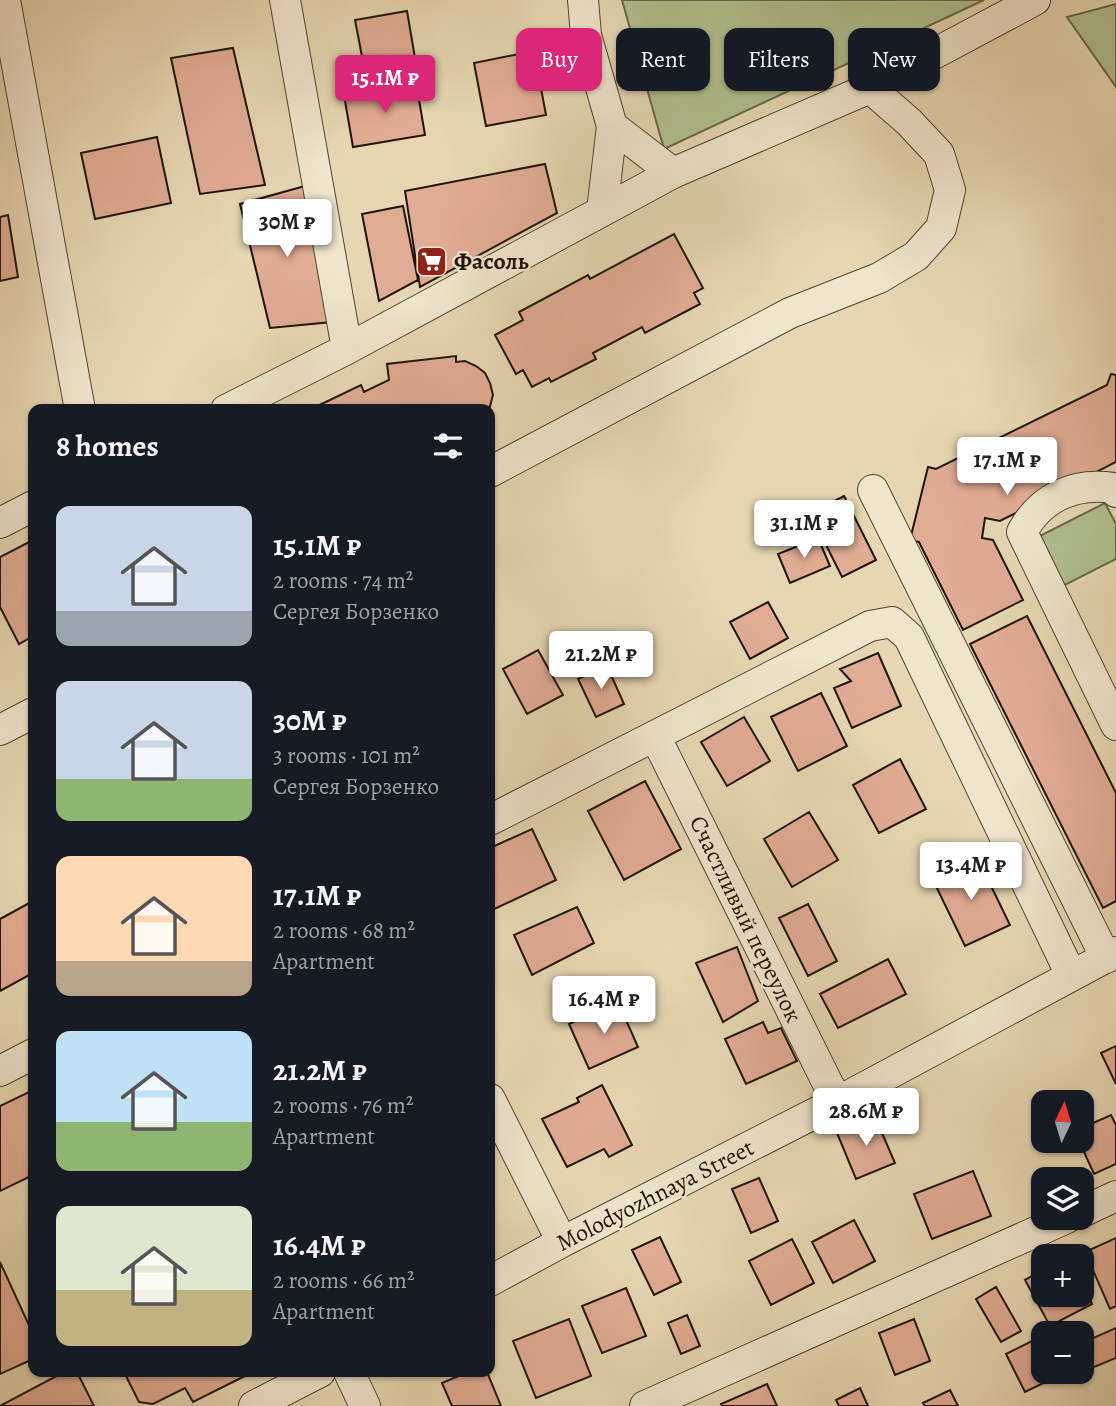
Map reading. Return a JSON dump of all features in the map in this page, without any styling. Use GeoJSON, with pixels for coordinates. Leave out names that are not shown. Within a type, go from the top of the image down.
{"type":"FeatureCollection","features":[{"type":"Feature","properties":{"kind":"street"},"geometry":{"type":"LineString","coordinates":[[5,0],[79,404]]}},
{"type":"Feature","properties":{"kind":"street"},"geometry":{"type":"LineString","coordinates":[[285,0],[347,349]]}},
{"type":"Feature","properties":{"kind":"street"},"geometry":{"type":"LineString","coordinates":[[583,0],[586,35],[612,126],[602,211]]}},
{"type":"Feature","properties":{"kind":"street"},"geometry":{"type":"LineString","coordinates":[[940,51],[1035,0]]}},
{"type":"Feature","properties":{"kind":"street"},"geometry":{"type":"LineString","coordinates":[[238,404],[347,349],[673,173],[863,91]]}},
{"type":"Feature","properties":{"kind":"street"},"geometry":{"type":"LineString","coordinates":[[495,468],[790,313],[879,278],[916,256],[941,228],[950,190],[939,153],[873,91]]}},
{"type":"Feature","properties":{"kind":"street"},"geometry":{"type":"LineString","coordinates":[[612,126],[673,173]]}},
{"type":"Feature","properties":{"kind":"street"},"geometry":{"type":"LineString","coordinates":[[1116,492],[1114,488],[1104,486],[1069,490],[1047,501],[1022,533],[1116,725]]}},
{"type":"Feature","properties":{"kind":"street"},"geometry":{"type":"LineString","coordinates":[[873,490],[1111,955]]}},
{"type":"Feature","properties":{"kind":"street"},"geometry":{"type":"LineString","coordinates":[[0,523],[28,509]]}},
{"type":"Feature","properties":{"kind":"street"},"geometry":{"type":"LineString","coordinates":[[495,817],[870,626],[892,622],[909,637],[1071,975]]}},
{"type":"Feature","properties":{"kind":"street"},"geometry":{"type":"LineString","coordinates":[[0,730],[28,716]]}},
{"type":"Feature","properties":{"kind":"street","name":"Счастливый переулок"},"geometry":{"type":"LineString","coordinates":[[655,736],[837,1102]]}},
{"type":"Feature","properties":{"kind":"street","name":"Molodyozhnaya Street"},"geometry":{"type":"LineString","coordinates":[[495,1278],[837,1102],[1111,955]]}},
{"type":"Feature","properties":{"kind":"street"},"geometry":{"type":"LineString","coordinates":[[0,1071],[28,1057]]}},
{"type":"Feature","properties":{"kind":"street"},"geometry":{"type":"LineString","coordinates":[[495,1109],[562,1242]]}},
{"type":"Feature","properties":{"kind":"street"},"geometry":{"type":"LineString","coordinates":[[1094,1206],[1116,1196]]}},
{"type":"Feature","properties":{"kind":"street"},"geometry":{"type":"LineString","coordinates":[[645,1406],[1040,1230]]}},
{"type":"Feature","properties":{"kind":"street"},"geometry":{"type":"LineString","coordinates":[[268,1390],[306,1377]]}},
{"type":"Feature","properties":{"kind":"street"},"geometry":{"type":"LineString","coordinates":[[351,1377],[365,1406]]}},
{"type":"Feature","properties":{"kind":"green space"},"geometry":{"type":"Polygon","coordinates":[[[622,0],[984,0],[924,28],[848,28],[848,63],[834,70],[834,28],[724,28],[724,91],[789,91],[664,149],[648,91],[710,91],[710,28],[630,28],[622,0]]]}},
{"type":"Feature","properties":{"kind":"green space"},"geometry":{"type":"Polygon","coordinates":[[[1116,4],[1116,87],[1067,17],[1116,4]]]}},
{"type":"Feature","properties":{"kind":"green space"},"geometry":{"type":"Polygon","coordinates":[[[1105,503],[1116,524],[1116,559],[1055,590],[1030,541],[1105,503]]]}},
{"type":"Feature","properties":{"kind":"building"},"geometry":{"type":"Polygon","coordinates":[[[407,11],[415,58],[364,67],[355,20],[407,11]]]}},
{"type":"Feature","properties":{"kind":"building"},"geometry":{"type":"Polygon","coordinates":[[[233,48],[265,185],[200,194],[171,58],[233,48]]]}},
{"type":"Feature","properties":{"kind":"building"},"geometry":{"type":"Polygon","coordinates":[[[516,55],[516,91],[542,91],[546,115],[486,126],[474,63],[516,55]]]}},
{"type":"Feature","properties":{"kind":"building"},"geometry":{"type":"Polygon","coordinates":[[[416,82],[425,135],[353,147],[344,95],[416,82]]]}},
{"type":"Feature","properties":{"kind":"building"},"geometry":{"type":"Polygon","coordinates":[[[157,137],[171,203],[95,219],[81,153],[157,137]]]}},
{"type":"Feature","properties":{"kind":"building"},"geometry":{"type":"Polygon","coordinates":[[[545,164],[557,213],[420,287],[405,191],[545,164]]]}},
{"type":"Feature","properties":{"kind":"building"},"geometry":{"type":"Polygon","coordinates":[[[305,186],[332,322],[270,328],[240,204],[305,186]]]}},
{"type":"Feature","properties":{"kind":"building"},"geometry":{"type":"Polygon","coordinates":[[[403,206],[418,280],[379,301],[362,214],[403,206]]]}},
{"type":"Feature","properties":{"kind":"building"},"geometry":{"type":"Polygon","coordinates":[[[8,215],[18,277],[0,281],[0,217],[8,215]]]}},
{"type":"Feature","properties":{"kind":"building"},"geometry":{"type":"Polygon","coordinates":[[[674,234],[703,288],[694,293],[700,304],[645,333],[642,327],[593,353],[596,359],[551,382],[549,378],[532,387],[523,370],[516,374],[495,335],[523,320],[519,312],[588,275],[590,279],[674,234]]]}},
{"type":"Feature","properties":{"kind":"building"},"geometry":{"type":"Polygon","coordinates":[[[456,356],[456,362],[465,361],[485,373],[493,395],[491,404],[321,404],[361,385],[364,392],[389,380],[387,364],[456,356]]]}},
{"type":"Feature","properties":{"kind":"building"},"geometry":{"type":"Polygon","coordinates":[[[1111,374],[1116,375],[1116,462],[1000,521],[985,518],[982,538],[993,540],[1023,600],[963,630],[919,542],[910,540],[928,467],[936,469],[1107,385],[1111,374]]]}},
{"type":"Feature","properties":{"kind":"building"},"geometry":{"type":"Polygon","coordinates":[[[844,496],[876,560],[842,577],[810,513],[844,496]]]}},
{"type":"Feature","properties":{"kind":"building"},"geometry":{"type":"Polygon","coordinates":[[[818,538],[830,566],[790,583],[778,554],[818,538]]]}},
{"type":"Feature","properties":{"kind":"building"},"geometry":{"type":"Polygon","coordinates":[[[28,543],[28,639],[19,644],[0,607],[0,557],[28,543]]]}},
{"type":"Feature","properties":{"kind":"building"},"geometry":{"type":"Polygon","coordinates":[[[768,602],[788,638],[750,659],[730,622],[768,602]]]}},
{"type":"Feature","properties":{"kind":"building"},"geometry":{"type":"Polygon","coordinates":[[[1027,616],[1116,793],[1116,901],[1103,908],[970,644],[1027,616]]]}},
{"type":"Feature","properties":{"kind":"building"},"geometry":{"type":"Polygon","coordinates":[[[538,650],[563,695],[527,714],[503,669],[538,650]]]}},
{"type":"Feature","properties":{"kind":"building"},"geometry":{"type":"Polygon","coordinates":[[[878,653],[901,706],[852,728],[834,688],[851,681],[840,669],[878,653]]]}},
{"type":"Feature","properties":{"kind":"building"},"geometry":{"type":"Polygon","coordinates":[[[607,666],[624,704],[596,717],[578,679],[607,666]]]}},
{"type":"Feature","properties":{"kind":"building"},"geometry":{"type":"Polygon","coordinates":[[[821,693],[847,746],[798,771],[771,717],[821,693]]]}},
{"type":"Feature","properties":{"kind":"building"},"geometry":{"type":"Polygon","coordinates":[[[744,717],[770,761],[727,786],[701,742],[744,717]]]}},
{"type":"Feature","properties":{"kind":"building"},"geometry":{"type":"Polygon","coordinates":[[[900,759],[926,809],[879,833],[853,785],[900,759]]]}},
{"type":"Feature","properties":{"kind":"building"},"geometry":{"type":"Polygon","coordinates":[[[645,781],[681,849],[624,880],[588,811],[645,781]]]}},
{"type":"Feature","properties":{"kind":"building"},"geometry":{"type":"Polygon","coordinates":[[[809,812],[838,860],[792,887],[764,839],[809,812]]]}},
{"type":"Feature","properties":{"kind":"building"},"geometry":{"type":"Polygon","coordinates":[[[532,829],[556,880],[495,909],[495,846],[532,829]]]}},
{"type":"Feature","properties":{"kind":"building"},"geometry":{"type":"Polygon","coordinates":[[[532,829],[556,880],[495,909],[495,846],[532,829]]]}},
{"type":"Feature","properties":{"kind":"building"},"geometry":{"type":"Polygon","coordinates":[[[977,857],[1010,925],[965,946],[932,878],[977,857]]]}},
{"type":"Feature","properties":{"kind":"building"},"geometry":{"type":"Polygon","coordinates":[[[28,904],[28,976],[0,991],[0,919],[28,904]]]}},
{"type":"Feature","properties":{"kind":"building"},"geometry":{"type":"Polygon","coordinates":[[[808,904],[837,961],[808,976],[779,918],[808,904]]]}},
{"type":"Feature","properties":{"kind":"building"},"geometry":{"type":"Polygon","coordinates":[[[577,907],[594,943],[532,975],[514,935],[577,907]]]}},
{"type":"Feature","properties":{"kind":"building"},"geometry":{"type":"Polygon","coordinates":[[[737,947],[758,1001],[723,1022],[696,963],[737,947]]]}},
{"type":"Feature","properties":{"kind":"building"},"geometry":{"type":"Polygon","coordinates":[[[888,959],[906,994],[838,1028],[820,994],[888,959]]]}},
{"type":"Feature","properties":{"kind":"building"},"geometry":{"type":"Polygon","coordinates":[[[618,1002],[638,1047],[589,1069],[569,1024],[618,1002]]]}},
{"type":"Feature","properties":{"kind":"building"},"geometry":{"type":"Polygon","coordinates":[[[763,1022],[768,1033],[781,1028],[797,1061],[746,1084],[725,1039],[763,1022]]]}},
{"type":"Feature","properties":{"kind":"building"},"geometry":{"type":"Polygon","coordinates":[[[763,1022],[768,1033],[781,1028],[797,1061],[746,1084],[725,1039],[763,1022]]]}},
{"type":"Feature","properties":{"kind":"building"},"geometry":{"type":"Polygon","coordinates":[[[1116,1046],[1116,1084],[1101,1053],[1116,1046]]]}},
{"type":"Feature","properties":{"kind":"building"},"geometry":{"type":"Polygon","coordinates":[[[602,1085],[632,1145],[609,1157],[604,1149],[567,1167],[542,1119],[579,1102],[577,1098],[602,1085]]]}},
{"type":"Feature","properties":{"kind":"building"},"geometry":{"type":"Polygon","coordinates":[[[28,1092],[28,1177],[0,1191],[0,1106],[28,1092]]]}},
{"type":"Feature","properties":{"kind":"building"},"geometry":{"type":"Polygon","coordinates":[[[1111,1115],[1116,1125],[1116,1164],[1094,1174],[1094,1167],[1091,1167],[1084,1153],[1094,1153],[1094,1123],[1111,1115]]]}},
{"type":"Feature","properties":{"kind":"building"},"geometry":{"type":"Polygon","coordinates":[[[875,1117],[895,1163],[856,1179],[837,1133],[875,1117]]]}},
{"type":"Feature","properties":{"kind":"building"},"geometry":{"type":"Polygon","coordinates":[[[973,1171],[991,1216],[932,1239],[914,1194],[973,1171]]]}},
{"type":"Feature","properties":{"kind":"building"},"geometry":{"type":"Polygon","coordinates":[[[759,1178],[778,1221],[751,1233],[732,1189],[759,1178]]]}},
{"type":"Feature","properties":{"kind":"building"},"geometry":{"type":"Polygon","coordinates":[[[854,1220],[875,1261],[833,1283],[812,1242],[854,1220]]]}},
{"type":"Feature","properties":{"kind":"building"},"geometry":{"type":"Polygon","coordinates":[[[660,1237],[681,1282],[654,1295],[632,1250],[660,1237]]]}},
{"type":"Feature","properties":{"kind":"building"},"geometry":{"type":"Polygon","coordinates":[[[1116,1238],[1116,1306],[1110,1309],[1094,1273],[1094,1248],[1116,1238]]]}},
{"type":"Feature","properties":{"kind":"building"},"geometry":{"type":"Polygon","coordinates":[[[792,1239],[814,1283],[771,1305],[749,1261],[792,1239]]]}},
{"type":"Feature","properties":{"kind":"building"},"geometry":{"type":"Polygon","coordinates":[[[0,1262],[28,1323],[28,1361],[0,1374],[0,1262]]]}},
{"type":"Feature","properties":{"kind":"building"},"geometry":{"type":"Polygon","coordinates":[[[1031,1277],[1031,1291],[1025,1280],[1031,1277]]]}},
{"type":"Feature","properties":{"kind":"building"},"geometry":{"type":"Polygon","coordinates":[[[996,1287],[1021,1331],[1001,1342],[976,1299],[996,1287]]]}},
{"type":"Feature","properties":{"kind":"building"},"geometry":{"type":"Polygon","coordinates":[[[626,1288],[646,1336],[602,1353],[582,1306],[626,1288]]]}},
{"type":"Feature","properties":{"kind":"building"},"geometry":{"type":"Polygon","coordinates":[[[1040,1307],[1086,1307],[1060,1321],[1047,1321],[1040,1307]]]}},
{"type":"Feature","properties":{"kind":"building"},"geometry":{"type":"Polygon","coordinates":[[[687,1315],[700,1346],[681,1354],[668,1323],[687,1315]]]}},
{"type":"Feature","properties":{"kind":"building"},"geometry":{"type":"Polygon","coordinates":[[[569,1319],[591,1376],[536,1398],[513,1341],[569,1319]]]}},
{"type":"Feature","properties":{"kind":"building"},"geometry":{"type":"Polygon","coordinates":[[[914,1319],[930,1361],[895,1375],[879,1333],[914,1319]]]}},
{"type":"Feature","properties":{"kind":"building"},"geometry":{"type":"Polygon","coordinates":[[[1116,1328],[1116,1358],[1094,1367],[1094,1338],[1116,1328]]]}},
{"type":"Feature","properties":{"kind":"building"},"geometry":{"type":"Polygon","coordinates":[[[1031,1342],[1031,1384],[1042,1384],[1025,1392],[1006,1354],[1031,1342]]]}},
{"type":"Feature","properties":{"kind":"building"},"geometry":{"type":"Polygon","coordinates":[[[55,1377],[80,1377],[94,1406],[0,1406],[55,1377]]]}},
{"type":"Feature","properties":{"kind":"building"},"geometry":{"type":"Polygon","coordinates":[[[55,1377],[80,1377],[94,1406],[0,1406],[55,1377]]]}},
{"type":"Feature","properties":{"kind":"building"},"geometry":{"type":"Polygon","coordinates":[[[126,1377],[243,1377],[193,1402],[185,1388],[153,1404],[139,1402],[126,1377]]]}},
{"type":"Feature","properties":{"kind":"building"},"geometry":{"type":"Polygon","coordinates":[[[456,1377],[489,1377],[501,1406],[452,1406],[442,1383],[456,1377]]]}},
{"type":"Feature","properties":{"kind":"building"},"geometry":{"type":"Polygon","coordinates":[[[767,1384],[777,1406],[721,1404],[767,1384]]]}},
{"type":"Feature","properties":{"kind":"building"},"geometry":{"type":"Polygon","coordinates":[[[860,1388],[868,1406],[839,1406],[836,1400],[860,1388]]]}},
{"type":"Feature","properties":{"kind":"building"},"geometry":{"type":"Polygon","coordinates":[[[950,1390],[958,1406],[925,1406],[923,1403],[950,1390]]]}},
{"type":"Feature","properties":{"kind":"place","name":"Фасоль"},"geometry":{"type":"Point","coordinates":[431,261]}}]}
